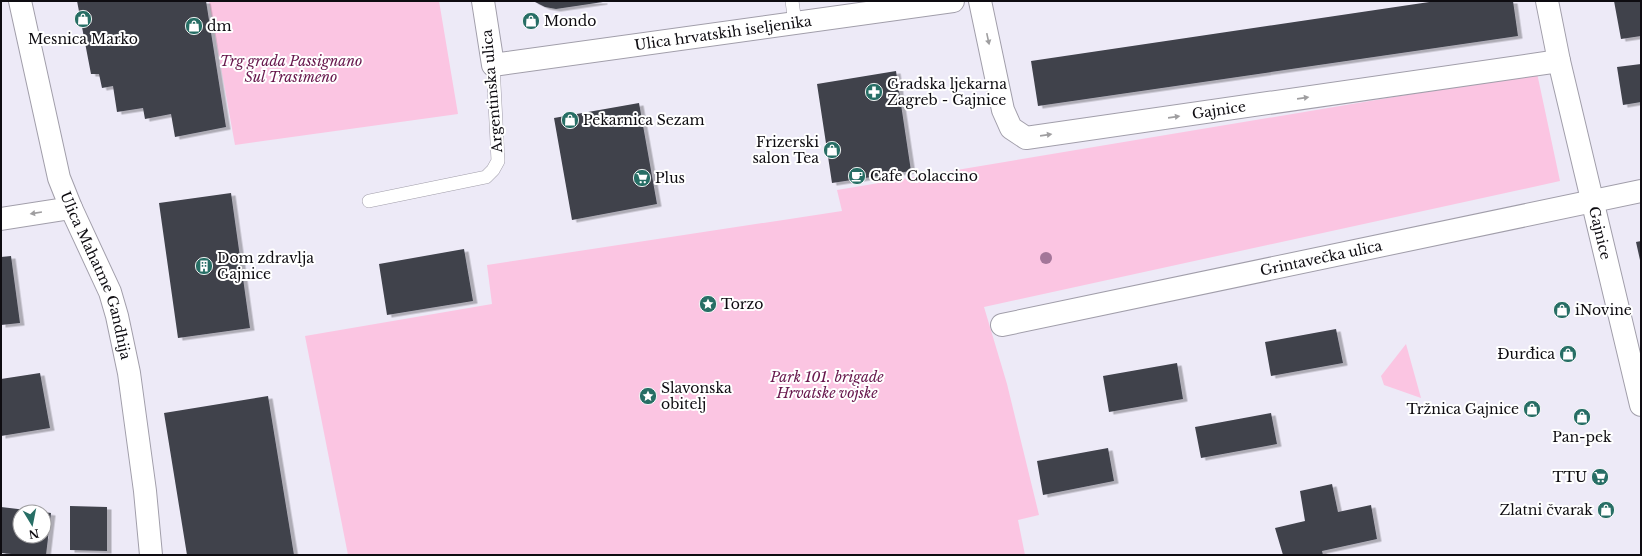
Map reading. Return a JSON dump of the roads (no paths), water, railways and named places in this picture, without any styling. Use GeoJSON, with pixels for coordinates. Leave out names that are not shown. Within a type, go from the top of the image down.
{"type":"FeatureCollection","features":[{"type":"Feature","properties":{"kind":"street","name":"Ulica Mahatme Gandhija"},"geometry":{"type":"LineString","coordinates":[[20,1],[59,178],[71,208],[110,292],[117,316],[130,373],[145,491],[151,555]]}},
{"type":"Feature","properties":{"kind":"street","name":"Argentinska ulica"},"geometry":{"type":"LineString","coordinates":[[483,1],[493,65]]}},
{"type":"Feature","properties":{"kind":"street","name":"Ulica hrvatskih iseljenika"},"geometry":{"type":"LineString","coordinates":[[493,65],[953,1]]}},
{"type":"Feature","properties":{"kind":"street","name":"Gajnice"},"geometry":{"type":"LineString","coordinates":[[980,1],[1003,110],[1011,128],[1026,138],[1559,60]]}},
{"type":"Feature","properties":{"kind":"street","name":"Gajnice"},"geometry":{"type":"LineString","coordinates":[[1547,1],[1559,60],[1641,405]]}},
{"type":"Feature","properties":{"kind":"street","name":"Grintavečka ulica"},"geometry":{"type":"LineString","coordinates":[[1002,325],[1641,191]]}},
{"type":"Feature","properties":{"kind":"street"},"geometry":{"type":"LineString","coordinates":[[1,219],[71,208]]}},
{"type":"Feature","properties":{"kind":"lane"},"geometry":{"type":"LineString","coordinates":[[792,1],[795,23]]}},
{"type":"Feature","properties":{"kind":"lane","name":"Argentinska ulica"},"geometry":{"type":"LineString","coordinates":[[369,201],[486,177],[493,170],[498,161],[493,65]]}},
{"type":"Feature","properties":{"kind":"place","name":"Mesnica Marko"},"geometry":{"type":"Point","coordinates":[83,19]}},
{"type":"Feature","properties":{"kind":"place","name":"Mondo"},"geometry":{"type":"Point","coordinates":[531,21]}},
{"type":"Feature","properties":{"kind":"place","name":"dm"},"geometry":{"type":"Point","coordinates":[194,26]}},
{"type":"Feature","properties":{"kind":"place","name":"Gradska ljekarna Zagreb - Gajnice"},"geometry":{"type":"Point","coordinates":[874,92]}},
{"type":"Feature","properties":{"kind":"place","name":"Pekarnica Sezam"},"geometry":{"type":"Point","coordinates":[570,120]}},
{"type":"Feature","properties":{"kind":"place","name":"Frizerski salon Tea"},"geometry":{"type":"Point","coordinates":[832,150]}},
{"type":"Feature","properties":{"kind":"place","name":"Cafe Colaccino"},"geometry":{"type":"Point","coordinates":[857,176]}},
{"type":"Feature","properties":{"kind":"place","name":"Plus"},"geometry":{"type":"Point","coordinates":[642,178]}},
{"type":"Feature","properties":{"kind":"place","name":"Dom zdravlja Gajnice"},"geometry":{"type":"Point","coordinates":[204,266]}},
{"type":"Feature","properties":{"kind":"place","name":"Torzo"},"geometry":{"type":"Point","coordinates":[708,304]}},
{"type":"Feature","properties":{"kind":"place","name":"iNovine"},"geometry":{"type":"Point","coordinates":[1562,310]}},
{"type":"Feature","properties":{"kind":"place","name":"Đurđica"},"geometry":{"type":"Point","coordinates":[1568,354]}},
{"type":"Feature","properties":{"kind":"place","name":"Slavonska obitelj"},"geometry":{"type":"Point","coordinates":[648,396]}},
{"type":"Feature","properties":{"kind":"place","name":"Tržnica Gajnice"},"geometry":{"type":"Point","coordinates":[1532,409]}},
{"type":"Feature","properties":{"kind":"place","name":"Pan-pek"},"geometry":{"type":"Point","coordinates":[1582,417]}},
{"type":"Feature","properties":{"kind":"place","name":"TTU"},"geometry":{"type":"Point","coordinates":[1600,477]}},
{"type":"Feature","properties":{"kind":"place","name":"Zlatni čvarak"},"geometry":{"type":"Point","coordinates":[1606,510]}},
{"type":"Feature","properties":{"kind":"park label","name":"Trg grada Passignano Sul Trasimeno"},"geometry":{"type":"Point","coordinates":[291,70]}},
{"type":"Feature","properties":{"kind":"park label","name":"Park 101. brigade Hrvatske vojske"},"geometry":{"type":"Point","coordinates":[827,386]}}]}
